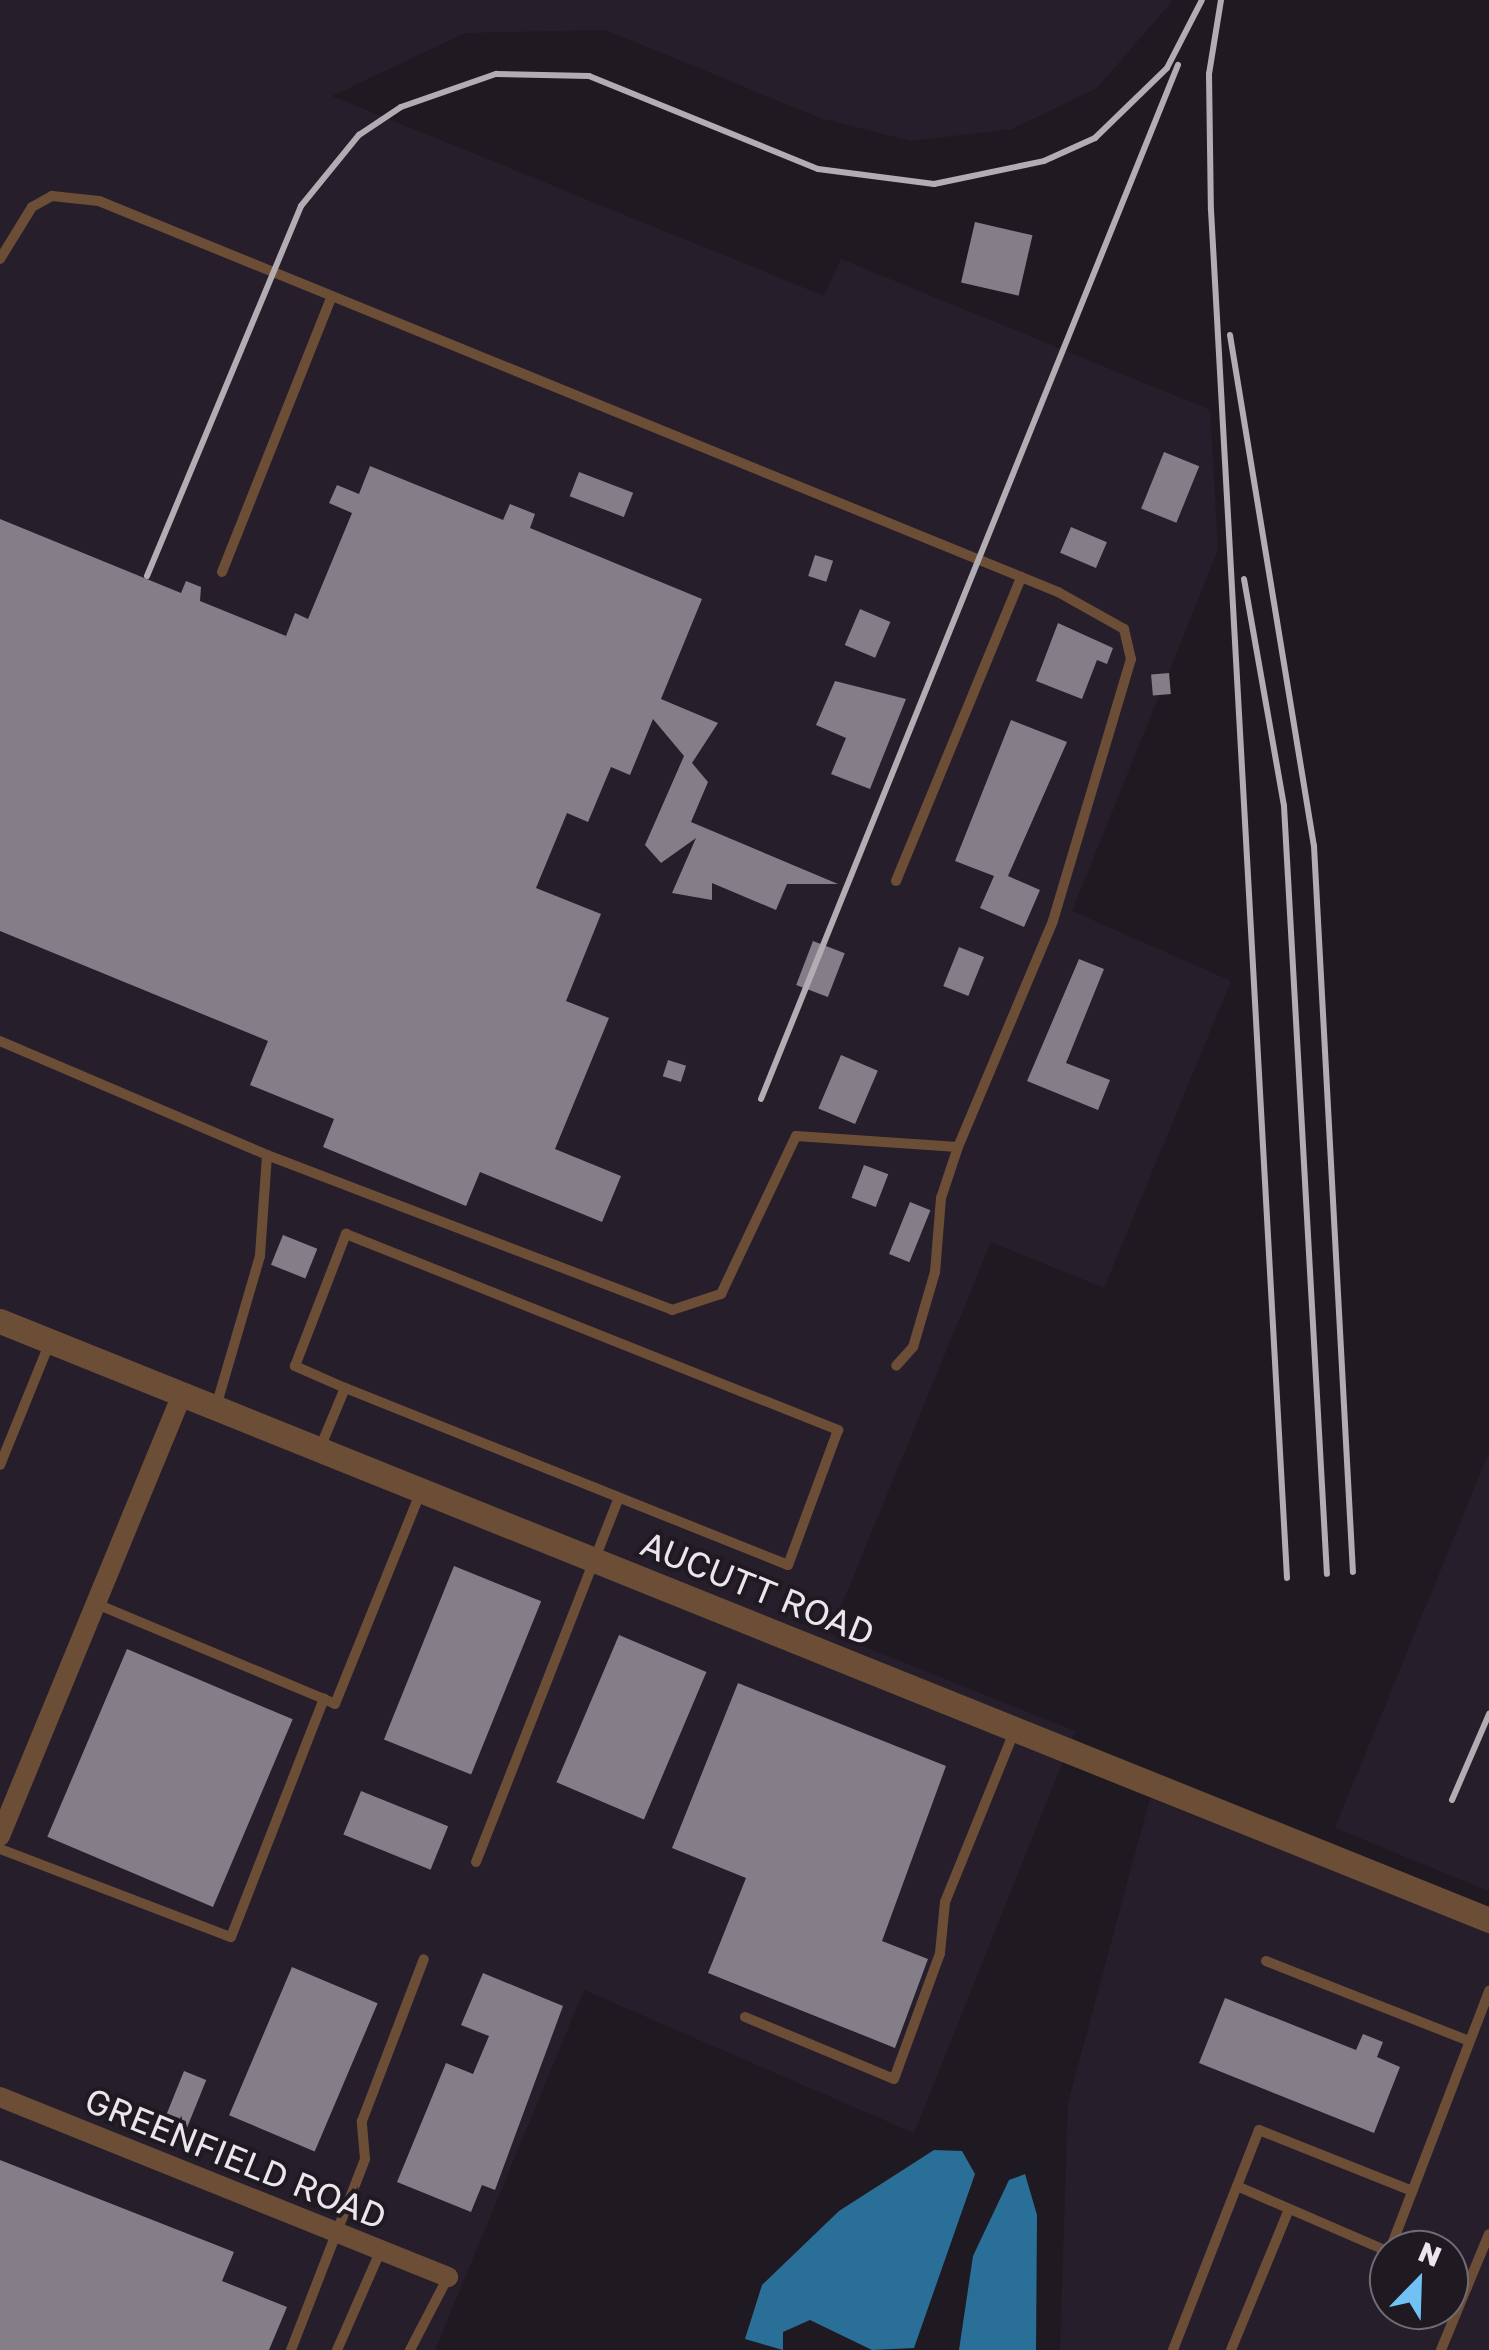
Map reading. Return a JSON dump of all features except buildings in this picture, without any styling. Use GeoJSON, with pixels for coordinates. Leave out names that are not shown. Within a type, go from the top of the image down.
{"type":"FeatureCollection","features":[{"type":"Feature","properties":{"kind":"street","name":"AUCUTT ROAD"},"geometry":{"type":"LineString","coordinates":[[0,1321],[1489,1920]]}},
{"type":"Feature","properties":{"kind":"street"},"geometry":{"type":"LineString","coordinates":[[0,1836],[182,1394]]}},
{"type":"Feature","properties":{"kind":"street","name":"GREENFIELD ROAD"},"geometry":{"type":"LineString","coordinates":[[0,2097],[336,2236],[448,2276]]}},
{"type":"Feature","properties":{"kind":"lane"},"geometry":{"type":"LineString","coordinates":[[0,259],[32,208],[78,196],[1020,577],[1106,613],[1124,629],[1131,658],[1053,921],[958,1148],[941,1198],[935,1272],[914,1347],[896,1366]]}},
{"type":"Feature","properties":{"kind":"lane"},"geometry":{"type":"LineString","coordinates":[[222,572],[332,296]]}},
{"type":"Feature","properties":{"kind":"lane"},"geometry":{"type":"LineString","coordinates":[[896,881],[1020,577]]}},
{"type":"Feature","properties":{"kind":"lane"},"geometry":{"type":"LineString","coordinates":[[0,1041],[267,1154],[672,1310],[721,1294],[796,1136],[958,1148]]}},
{"type":"Feature","properties":{"kind":"lane"},"geometry":{"type":"LineString","coordinates":[[215,1407],[260,1256],[267,1154]]}},
{"type":"Feature","properties":{"kind":"lane"},"geometry":{"type":"LineString","coordinates":[[346,1234],[838,1430],[788,1566],[344,1388],[294,1366],[346,1234]]}},
{"type":"Feature","properties":{"kind":"lane"},"geometry":{"type":"LineString","coordinates":[[0,1465],[50,1341]]}},
{"type":"Feature","properties":{"kind":"lane"},"geometry":{"type":"LineString","coordinates":[[320,1449],[344,1388]]}},
{"type":"Feature","properties":{"kind":"lane"},"geometry":{"type":"LineString","coordinates":[[96,1604],[335,1704],[421,1490]]}},
{"type":"Feature","properties":{"kind":"lane"},"geometry":{"type":"LineString","coordinates":[[476,1862],[618,1498]]}},
{"type":"Feature","properties":{"kind":"lane"},"geometry":{"type":"LineString","coordinates":[[0,1848],[231,1937],[324,1699]]}},
{"type":"Feature","properties":{"kind":"lane"},"geometry":{"type":"LineString","coordinates":[[744,2016],[894,2079],[940,1952],[945,1902],[1015,1729]]}},
{"type":"Feature","properties":{"kind":"lane"},"geometry":{"type":"LineString","coordinates":[[291,2350],[364,2159],[362,2121],[424,1959]]}},
{"type":"Feature","properties":{"kind":"lane"},"geometry":{"type":"LineString","coordinates":[[1266,1961],[1470,2041]]}},
{"type":"Feature","properties":{"kind":"lane"},"geometry":{"type":"LineString","coordinates":[[1396,2230],[1489,1990]]}},
{"type":"Feature","properties":{"kind":"lane"},"geometry":{"type":"LineString","coordinates":[[1173,2350],[1259,2130],[1412,2191]]}},
{"type":"Feature","properties":{"kind":"lane"},"geometry":{"type":"LineString","coordinates":[[1237,2186],[1369,2243]]}},
{"type":"Feature","properties":{"kind":"lane"},"geometry":{"type":"LineString","coordinates":[[1230,2350],[1289,2209]]}},
{"type":"Feature","properties":{"kind":"lane"},"geometry":{"type":"LineString","coordinates":[[1469,2282],[1489,2234]]}},
{"type":"Feature","properties":{"kind":"lane"},"geometry":{"type":"LineString","coordinates":[[338,2350],[380,2252]]}},
{"type":"Feature","properties":{"kind":"lane"},"geometry":{"type":"LineString","coordinates":[[410,2350],[448,2276]]}},
{"type":"Feature","properties":{"kind":"shaded area"},"geometry":{"type":"Polygon","coordinates":[[[0,0],[1173,0],[1097,88],[1012,129],[911,141],[820,118],[606,30],[465,33],[332,96],[824,296],[841,259],[1210,410],[1218,550],[1072,911],[1231,981],[1104,1288],[991,1242],[830,1633],[1075,1731],[914,2133],[584,1990],[435,2350],[0,2350],[0,0]]]}},
{"type":"Feature","properties":{"kind":"shaded area"},"geometry":{"type":"Polygon","coordinates":[[[1489,1452],[1489,1891],[1335,1828],[1489,1452]]]}},
{"type":"Feature","properties":{"kind":"shaded area"},"geometry":{"type":"Polygon","coordinates":[[[1150,1798],[1489,1932],[1489,2350],[1060,2350],[1068,2103],[1150,1798]]]}},
{"type":"Feature","properties":{"kind":"water"},"geometry":{"type":"Polygon","coordinates":[[[934,2150],[962,2151],[975,2174],[914,2348],[872,2350],[810,2320],[783,2332],[783,2350],[745,2339],[762,2285],[839,2211],[934,2150]]]}},
{"type":"Feature","properties":{"kind":"water"},"geometry":{"type":"Polygon","coordinates":[[[1025,2174],[1037,2215],[1036,2350],[959,2350],[973,2256],[1009,2180],[1025,2174]]]}},
{"type":"Feature","properties":{"kind":"railway"},"geometry":{"type":"LineString","coordinates":[[147,576],[301,206],[359,135],[401,107],[496,74],[589,76],[818,169],[934,184],[1044,161],[1095,138],[1167,68],[1202,0]]}},
{"type":"Feature","properties":{"kind":"railway"},"geometry":{"type":"LineString","coordinates":[[1221,0],[1209,74],[1211,210],[1287,1578]]}},
{"type":"Feature","properties":{"kind":"railway"},"geometry":{"type":"LineString","coordinates":[[761,1099],[1178,65]]}},
{"type":"Feature","properties":{"kind":"railway"},"geometry":{"type":"LineString","coordinates":[[1230,335],[1314,846],[1353,1572]]}},
{"type":"Feature","properties":{"kind":"railway"},"geometry":{"type":"LineString","coordinates":[[1244,579],[1284,806],[1327,1574]]}},
{"type":"Feature","properties":{"kind":"railway"},"geometry":{"type":"LineString","coordinates":[[1452,1800],[1489,1714]]}}]}
